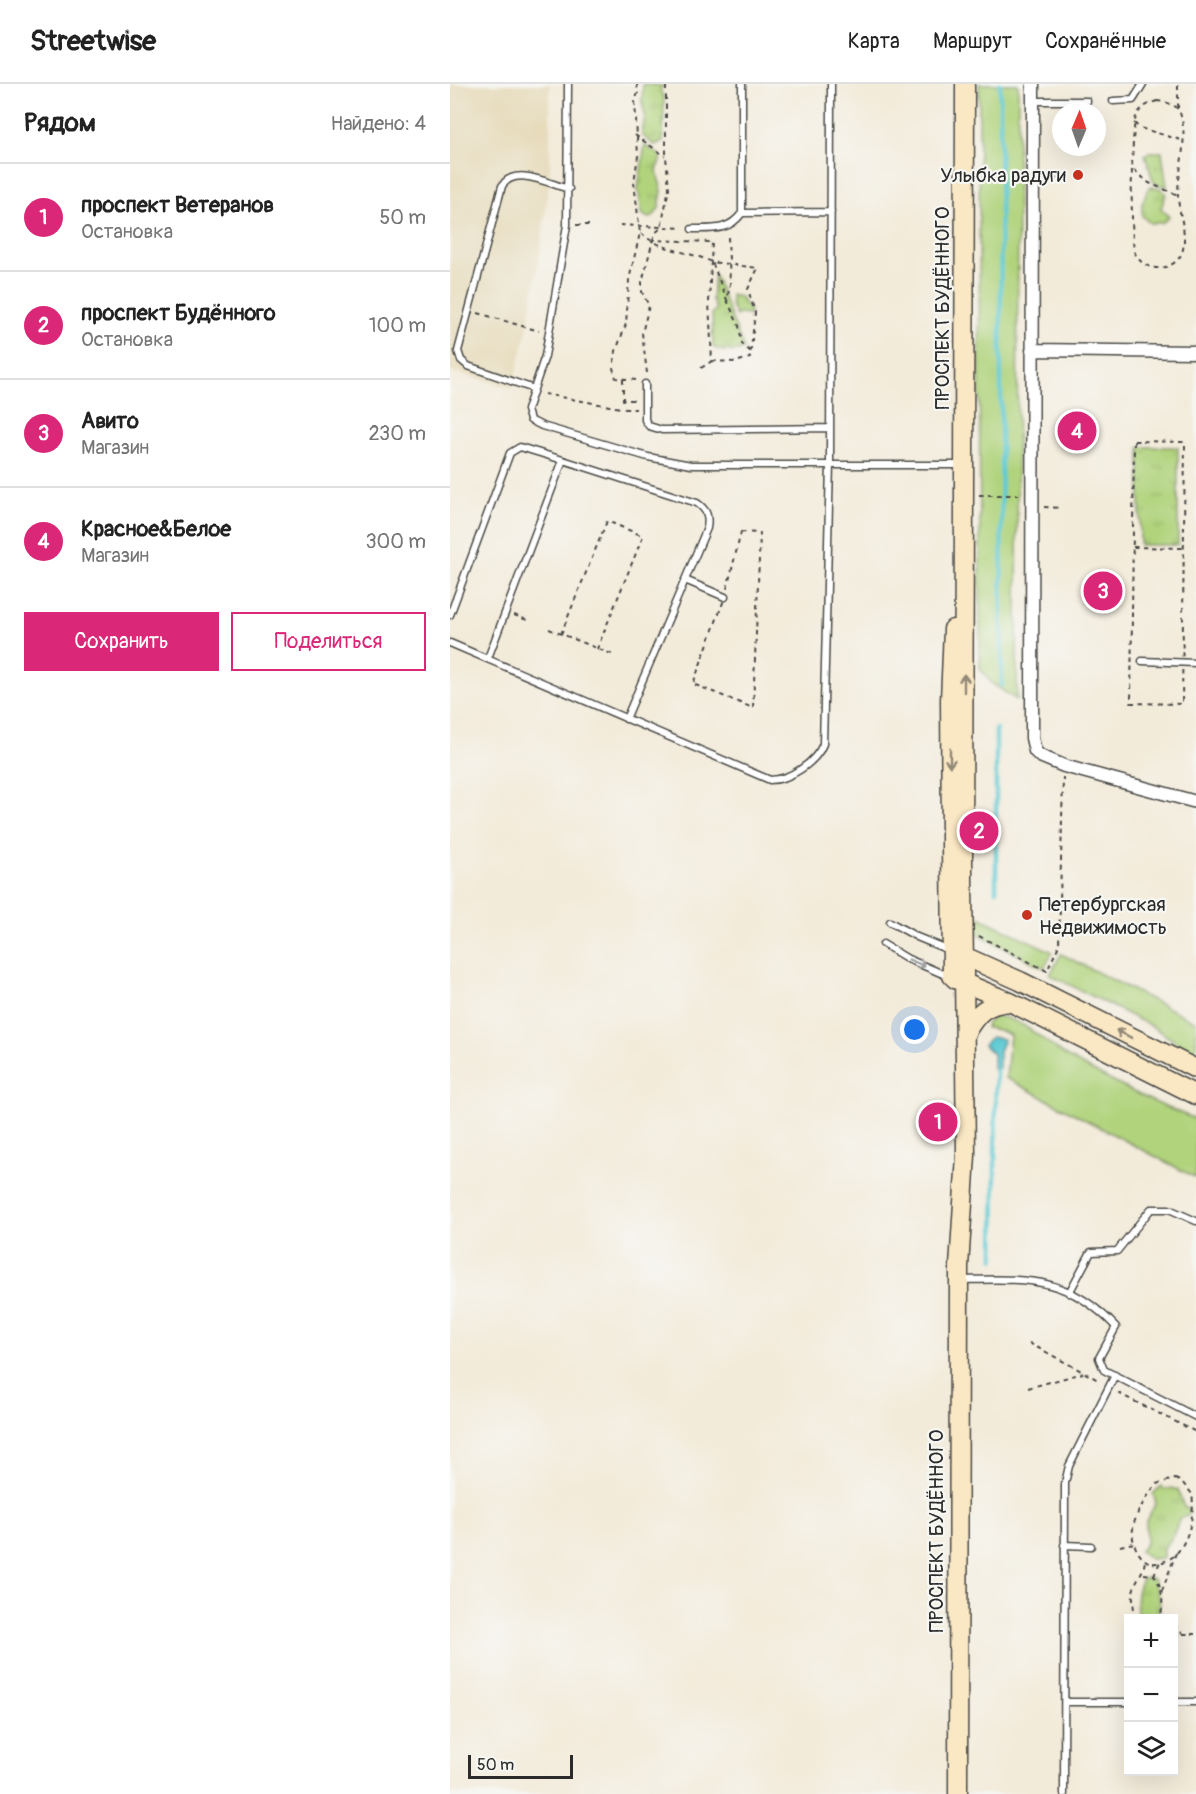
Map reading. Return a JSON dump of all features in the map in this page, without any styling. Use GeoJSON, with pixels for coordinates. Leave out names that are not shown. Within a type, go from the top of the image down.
{"type":"FeatureCollection","features":[{"type":"Feature","properties":{"kind":"street","name":"ПРОСПЕКТ БУДЁННОГО"},"geometry":{"type":"LineString","coordinates":[[958,1794],[959,1273],[954,1212],[964,532],[965,84]]}},
{"type":"Feature","properties":{"kind":"street"},"geometry":{"type":"LineString","coordinates":[[1033,84],[1032,738],[1035,751],[1040,756],[1064,766],[1196,802]]}},
{"type":"Feature","properties":{"kind":"street"},"geometry":{"type":"LineString","coordinates":[[1032,350],[1196,352]]}},
{"type":"Feature","properties":{"kind":"street"},"geometry":{"type":"LineString","coordinates":[[957,953],[1196,1069]]}},
{"type":"Feature","properties":{"kind":"street","name":"ПРОСПЕКТ БУДЁННОГО"},"geometry":{"type":"LineString","coordinates":[[958,980],[965,1034],[966,1192],[959,1273]]}},
{"type":"Feature","properties":{"kind":"street"},"geometry":{"type":"LineString","coordinates":[[958,980],[1010,1002],[1196,1095]]}},
{"type":"Feature","properties":{"kind":"street"},"geometry":{"type":"LineString","coordinates":[[965,1034],[979,1012],[987,1006],[1010,1002]]}},
{"type":"Feature","properties":{"kind":"lane"},"geometry":{"type":"LineString","coordinates":[[568,84],[569,189],[564,245],[549,334],[527,410],[530,420],[542,426],[648,457],[691,465],[964,465]]}},
{"type":"Feature","properties":{"kind":"lane"},"geometry":{"type":"LineString","coordinates":[[692,229],[721,229],[736,221],[742,213],[742,84]]}},
{"type":"Feature","properties":{"kind":"lane"},"geometry":{"type":"LineString","coordinates":[[450,643],[770,780],[779,780],[789,775],[819,754],[823,744],[830,464],[831,84]]}},
{"type":"Feature","properties":{"kind":"lane"},"geometry":{"type":"LineString","coordinates":[[1113,101],[1133,100],[1143,84]]}},
{"type":"Feature","properties":{"kind":"lane"},"geometry":{"type":"LineString","coordinates":[[1033,101],[1087,102]]}},
{"type":"Feature","properties":{"kind":"lane"},"geometry":{"type":"LineString","coordinates":[[534,389],[468,366],[461,360],[458,351],[502,186],[507,178],[516,175],[569,189]]}},
{"type":"Feature","properties":{"kind":"lane"},"geometry":{"type":"LineString","coordinates":[[764,204],[764,213]]}},
{"type":"Feature","properties":{"kind":"lane"},"geometry":{"type":"LineString","coordinates":[[742,213],[831,212]]}},
{"type":"Feature","properties":{"kind":"lane"},"geometry":{"type":"LineString","coordinates":[[645,384],[645,420],[649,426],[662,430],[830,428]]}},
{"type":"Feature","properties":{"kind":"lane"},"geometry":{"type":"LineString","coordinates":[[450,615],[510,453],[520,447],[697,503],[704,508],[709,517],[707,528],[626,719]]}},
{"type":"Feature","properties":{"kind":"lane"},"geometry":{"type":"LineString","coordinates":[[488,658],[563,460]]}},
{"type":"Feature","properties":{"kind":"lane"},"geometry":{"type":"LineString","coordinates":[[685,580],[724,597]]}},
{"type":"Feature","properties":{"kind":"lane"},"geometry":{"type":"LineString","coordinates":[[1142,661],[1196,663]]}},
{"type":"Feature","properties":{"kind":"lane"},"geometry":{"type":"LineString","coordinates":[[890,922],[917,937],[957,953]]}},
{"type":"Feature","properties":{"kind":"lane"},"geometry":{"type":"LineString","coordinates":[[883,944],[908,959],[958,980]]}},
{"type":"Feature","properties":{"kind":"lane"},"geometry":{"type":"LineString","coordinates":[[1070,1293],[1091,1252],[1117,1251],[1151,1209],[1169,1209],[1196,1221]]}},
{"type":"Feature","properties":{"kind":"lane"},"geometry":{"type":"LineString","coordinates":[[959,1273],[1029,1279],[1045,1282],[1070,1293],[1103,1314],[1116,1327],[1099,1358],[1104,1370],[1196,1417]]}},
{"type":"Feature","properties":{"kind":"lane"},"geometry":{"type":"LineString","coordinates":[[1064,1794],[1064,1502],[1068,1466],[1115,1375]]}},
{"type":"Feature","properties":{"kind":"lane"},"geometry":{"type":"LineString","coordinates":[[1064,1545],[1091,1546]]}},
{"type":"Feature","properties":{"kind":"lane"},"geometry":{"type":"LineString","coordinates":[[1065,1702],[1124,1702]]}},
{"type":"Feature","properties":{"kind":"lane"},"geometry":{"type":"LineString","coordinates":[[1178,1702],[1196,1702]]}},
{"type":"Feature","properties":{"kind":"path"},"geometry":{"type":"LineString","coordinates":[[637,84],[635,135],[639,156],[634,182],[640,233],[628,280],[626,324],[616,351],[613,368],[616,378],[638,380],[645,384],[647,374],[642,333],[649,306],[642,292],[642,282],[655,233],[661,228],[669,188],[666,157],[666,84]]}},
{"type":"Feature","properties":{"kind":"path"},"geometry":{"type":"LineString","coordinates":[[1178,84],[1182,141],[1178,195],[1183,249],[1174,263],[1159,268],[1150,267],[1142,263],[1135,253],[1132,241],[1134,170],[1131,146],[1134,123],[1137,115],[1149,103],[1164,102],[1178,109]]}},
{"type":"Feature","properties":{"kind":"path"},"geometry":{"type":"LineString","coordinates":[[1134,123],[1140,128],[1182,141]]}},
{"type":"Feature","properties":{"kind":"path"},"geometry":{"type":"LineString","coordinates":[[635,135],[666,157]]}},
{"type":"Feature","properties":{"kind":"path"},"geometry":{"type":"LineString","coordinates":[[1134,170],[1149,183],[1178,195]]}},
{"type":"Feature","properties":{"kind":"path"},"geometry":{"type":"LineString","coordinates":[[1033,178],[1061,179]]}},
{"type":"Feature","properties":{"kind":"path"},"geometry":{"type":"LineString","coordinates":[[620,225],[692,229]]}},
{"type":"Feature","properties":{"kind":"path"},"geometry":{"type":"LineString","coordinates":[[640,233],[672,251],[694,254],[712,262],[758,268],[748,289],[755,313],[750,341],[752,353],[750,358],[735,362],[711,361],[700,368]]}},
{"type":"Feature","properties":{"kind":"path"},"geometry":{"type":"LineString","coordinates":[[727,300],[730,284],[728,233]]}},
{"type":"Feature","properties":{"kind":"path"},"geometry":{"type":"LineString","coordinates":[[653,240],[712,242],[709,302],[711,361]]}},
{"type":"Feature","properties":{"kind":"path"},"geometry":{"type":"LineString","coordinates":[[712,262],[739,326],[742,344],[752,353]]}},
{"type":"Feature","properties":{"kind":"path"},"geometry":{"type":"LineString","coordinates":[[469,311],[528,327]]}},
{"type":"Feature","properties":{"kind":"path"},"geometry":{"type":"LineString","coordinates":[[534,389],[543,394],[626,409],[638,408],[638,401],[623,400],[623,379]]}},
{"type":"Feature","properties":{"kind":"path"},"geometry":{"type":"LineString","coordinates":[[1134,441],[1185,442],[1184,548],[1182,704],[1131,703],[1134,441]]}},
{"type":"Feature","properties":{"kind":"path"},"geometry":{"type":"LineString","coordinates":[[964,495],[1032,496]]}},
{"type":"Feature","properties":{"kind":"path"},"geometry":{"type":"LineString","coordinates":[[561,634],[607,521],[644,536],[597,648]]}},
{"type":"Feature","properties":{"kind":"path"},"geometry":{"type":"LineString","coordinates":[[741,532],[760,533],[753,708],[693,684],[724,597],[741,532]]}},
{"type":"Feature","properties":{"kind":"path"},"geometry":{"type":"LineString","coordinates":[[1133,547],[1184,548]]}},
{"type":"Feature","properties":{"kind":"path"},"geometry":{"type":"LineString","coordinates":[[549,629],[614,655]]}},
{"type":"Feature","properties":{"kind":"path"},"geometry":{"type":"LineString","coordinates":[[975,933],[1047,971],[1059,945],[1063,781]]}},
{"type":"Feature","properties":{"kind":"path"},"geometry":{"type":"LineString","coordinates":[[1029,1343],[1109,1386]]}},
{"type":"Feature","properties":{"kind":"path"},"geometry":{"type":"LineString","coordinates":[[1028,1388],[1085,1373]]}},
{"type":"Feature","properties":{"kind":"path"},"geometry":{"type":"LineString","coordinates":[[1114,1393],[1121,1394],[1196,1432]]}},
{"type":"Feature","properties":{"kind":"path"},"geometry":{"type":"LineString","coordinates":[[1134,1614],[1135,1585],[1144,1574],[1145,1560],[1134,1544],[1133,1525],[1144,1500],[1156,1484],[1175,1479],[1188,1488],[1193,1502],[1187,1534],[1176,1553],[1161,1594],[1161,1614]]}},
{"type":"Feature","properties":{"kind":"path"},"geometry":{"type":"LineString","coordinates":[[1120,1546],[1134,1544]]}},
{"type":"Feature","properties":{"kind":"path"},"geometry":{"type":"LineString","coordinates":[[1161,1594],[1154,1575],[1160,1562],[1176,1553]]}},
{"type":"Feature","properties":{"kind":"path"},"geometry":{"type":"LineString","coordinates":[[1145,1560],[1160,1562]]}},
{"type":"Feature","properties":{"kind":"path"},"geometry":{"type":"LineString","coordinates":[[1144,1574],[1154,1575]]}},
{"type":"Feature","properties":{"kind":"path"},"geometry":{"type":"LineString","coordinates":[[1178,1629],[1184,1634]]}},
{"type":"Feature","properties":{"kind":"path"},"geometry":{"type":"LineString","coordinates":[[1178,1634],[1196,1634]]}},
{"type":"Feature","properties":{"kind":"shaded area"},"geometry":{"type":"Polygon","coordinates":[[[450,84],[550,84],[550,174],[542,239],[528,327],[512,388],[450,371],[450,84]]]}},
{"type":"Feature","properties":{"kind":"green space"},"geometry":{"type":"Polygon","coordinates":[[[643,84],[663,86],[660,90],[664,98],[663,142],[654,145],[642,135],[645,115],[642,102],[643,84]]]}},
{"type":"Feature","properties":{"kind":"green space"},"geometry":{"type":"Polygon","coordinates":[[[979,84],[1018,84],[1017,700],[991,683],[980,668],[979,84]]]}},
{"type":"Feature","properties":{"kind":"green space"},"geometry":{"type":"Polygon","coordinates":[[[645,145],[661,156],[657,172],[662,191],[659,208],[653,217],[648,218],[642,214],[638,188],[645,145]]]}},
{"type":"Feature","properties":{"kind":"green space"},"geometry":{"type":"Polygon","coordinates":[[[1149,152],[1162,152],[1167,187],[1154,183],[1145,155],[1149,152]]]}},
{"type":"Feature","properties":{"kind":"green space"},"geometry":{"type":"Polygon","coordinates":[[[1149,187],[1160,188],[1166,194],[1161,208],[1169,217],[1162,223],[1150,223],[1142,216],[1142,204],[1149,187]]]}},
{"type":"Feature","properties":{"kind":"green space"},"geometry":{"type":"Polygon","coordinates":[[[714,274],[744,349],[728,351],[713,347],[712,314],[716,309],[712,300],[714,274]]]}},
{"type":"Feature","properties":{"kind":"green space"},"geometry":{"type":"Polygon","coordinates":[[[731,295],[740,297],[750,311],[749,315],[736,316],[731,305],[731,295]]]}},
{"type":"Feature","properties":{"kind":"green space"},"geometry":{"type":"Polygon","coordinates":[[[1140,447],[1178,447],[1178,545],[1140,545],[1140,447]]]}},
{"type":"Feature","properties":{"kind":"green space"},"geometry":{"type":"Polygon","coordinates":[[[974,915],[1053,952],[1044,968],[980,935],[976,931],[974,915]]]}},
{"type":"Feature","properties":{"kind":"green space"},"geometry":{"type":"Polygon","coordinates":[[[1061,954],[1196,1022],[1196,1055],[1153,1027],[1050,975],[1061,954]]]}},
{"type":"Feature","properties":{"kind":"green space"},"geometry":{"type":"Polygon","coordinates":[[[996,1016],[1026,1027],[1062,1054],[1117,1084],[1196,1119],[1196,1178],[1006,1078],[1010,1035],[986,1028],[987,1023],[996,1016]]]}},
{"type":"Feature","properties":{"kind":"green space"},"geometry":{"type":"Polygon","coordinates":[[[1161,1486],[1164,1490],[1171,1488],[1178,1490],[1184,1507],[1189,1508],[1189,1514],[1180,1518],[1172,1538],[1163,1548],[1163,1558],[1150,1559],[1140,1551],[1146,1543],[1146,1521],[1156,1503],[1153,1494],[1161,1486]]]}},
{"type":"Feature","properties":{"kind":"green space"},"geometry":{"type":"Polygon","coordinates":[[[1142,1579],[1153,1579],[1160,1601],[1158,1614],[1138,1614],[1136,1603],[1142,1579]]]}},
{"type":"Feature","properties":{"kind":"water"},"geometry":{"type":"Polygon","coordinates":[[[991,1037],[1004,1039],[999,1051],[999,1068],[996,1069],[993,1069],[993,1054],[984,1045],[991,1037]]]}},
{"type":"Feature","properties":{"kind":"waterway"},"geometry":{"type":"LineString","coordinates":[[1000,84],[1002,686]]}},
{"type":"Feature","properties":{"kind":"waterway"},"geometry":{"type":"LineString","coordinates":[[996,729],[996,891]]}},
{"type":"Feature","properties":{"kind":"waterway"},"geometry":{"type":"LineString","coordinates":[[994,1259],[996,1064]]}},
{"type":"Feature","properties":{"kind":"place","name":"Улыбка радуги"},"geometry":{"type":"Point","coordinates":[1078,175]}},
{"type":"Feature","properties":{"kind":"place","name":"Красное&Белое"},"geometry":{"type":"Point","coordinates":[1077,431]}},
{"type":"Feature","properties":{"kind":"place","name":"Авито"},"geometry":{"type":"Point","coordinates":[1103,591]}},
{"type":"Feature","properties":{"kind":"place","name":"проспект Будённого"},"geometry":{"type":"Point","coordinates":[979,831]}},
{"type":"Feature","properties":{"kind":"place","name":"Петербургская Недвижимость"},"geometry":{"type":"Point","coordinates":[1027,915]}},
{"type":"Feature","properties":{"kind":"place","name":"проспект Ветеранов"},"geometry":{"type":"Point","coordinates":[938,1122]}}]}
